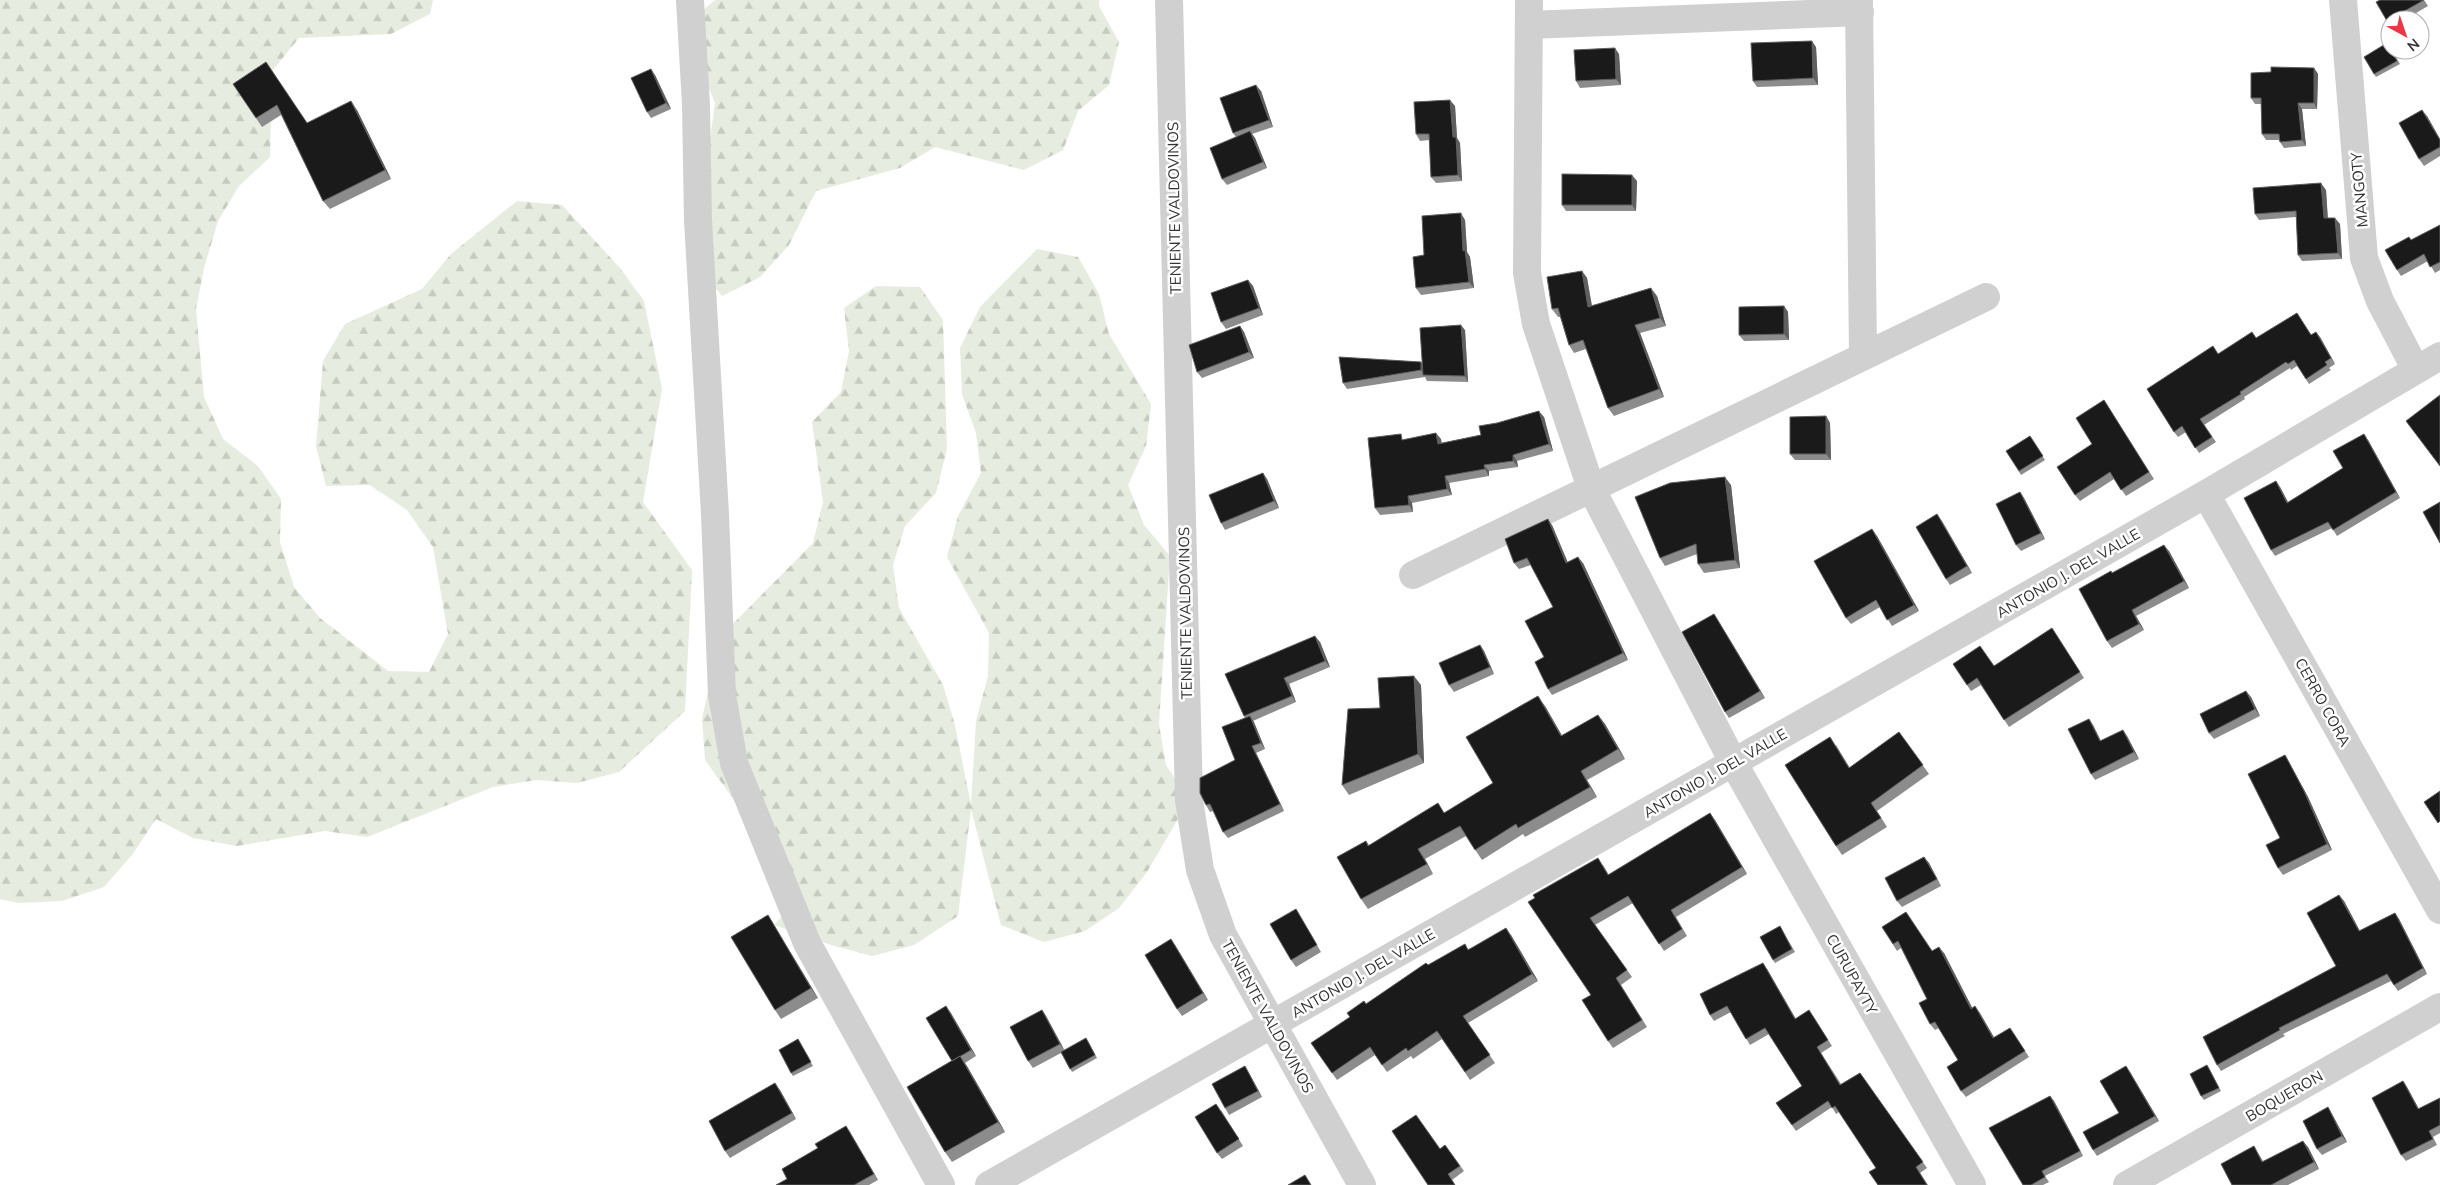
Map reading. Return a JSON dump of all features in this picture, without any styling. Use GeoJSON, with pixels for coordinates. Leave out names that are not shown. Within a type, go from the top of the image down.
{"type":"FeatureCollection","features":[{"type":"Feature","properties":{"kind":"street"},"geometry":{"type":"LineString","coordinates":[[690,0],[696,104],[698,220],[715,514],[722,695],[734,763],[807,943],[941,1185]]}},
{"type":"Feature","properties":{"kind":"street","name":"TENIENTE VALDOVINOS"},"geometry":{"type":"LineString","coordinates":[[1169,0],[1189,800],[1200,870],[1224,935],[1362,1185]]}},
{"type":"Feature","properties":{"kind":"street","name":"MANGOTY"},"geometry":{"type":"LineString","coordinates":[[2342,0],[2364,258],[2380,301],[2416,370]]}},
{"type":"Feature","properties":{"kind":"street"},"geometry":{"type":"LineString","coordinates":[[1529,12],[1859,6],[1864,356]]}},
{"type":"Feature","properties":{"kind":"street","name":"CURUPAYTY"},"geometry":{"type":"LineString","coordinates":[[1529,12],[1527,273],[1536,324],[1591,488],[1733,762],[1972,1185]]}},
{"type":"Feature","properties":{"kind":"street"},"geometry":{"type":"LineString","coordinates":[[1413,575],[1986,297]]}},
{"type":"Feature","properties":{"kind":"street","name":"ANTONIO J. DEL VALLE"},"geometry":{"type":"LineString","coordinates":[[989,1185],[2206,494],[2440,356]]}},
{"type":"Feature","properties":{"kind":"street","name":"CERRO CORA"},"geometry":{"type":"LineString","coordinates":[[2206,494],[2440,910]]}},
{"type":"Feature","properties":{"kind":"street","name":"BOQUERON"},"geometry":{"type":"LineString","coordinates":[[2127,1185],[2440,1007]]}},
{"type":"Feature","properties":{"kind":"green space"},"geometry":{"type":"Polygon","coordinates":[[[0,0],[433,0],[430,14],[391,34],[299,38],[272,71],[270,157],[239,186],[218,221],[204,268],[196,309],[204,397],[223,439],[258,466],[281,499],[280,542],[294,587],[320,618],[388,671],[429,672],[448,634],[433,547],[407,510],[370,485],[326,486],[316,446],[323,361],[345,324],[422,289],[451,254],[517,201],[562,205],[620,268],[644,301],[662,389],[643,502],[692,570],[685,711],[619,772],[577,783],[536,780],[493,787],[367,837],[325,831],[237,846],[193,838],[156,819],[132,855],[104,887],[62,901],[18,903],[0,899],[0,0]]]}},
{"type":"Feature","properties":{"kind":"green space"},"geometry":{"type":"Polygon","coordinates":[[[715,0],[1099,0],[1099,6],[1119,42],[1109,85],[1078,111],[1063,150],[1024,170],[935,147],[900,168],[816,191],[789,245],[760,277],[722,296],[695,263],[684,225],[688,181],[709,146],[715,103],[699,64],[688,23],[715,0]]]}},
{"type":"Feature","properties":{"kind":"green space"},"geometry":{"type":"Polygon","coordinates":[[[1037,249],[1078,257],[1099,294],[1109,334],[1151,404],[1146,446],[1128,485],[1144,525],[1170,556],[1159,724],[1166,765],[1189,800],[1147,872],[1119,908],[1085,931],[1044,942],[1001,925],[971,809],[958,916],[914,945],[872,956],[831,945],[774,925],[787,911],[758,833],[705,760],[702,718],[722,635],[813,543],[823,502],[812,422],[841,392],[849,351],[844,308],[876,286],[920,287],[943,320],[947,449],[936,493],[905,526],[893,565],[899,608],[943,685],[955,725],[971,805],[976,721],[988,676],[989,633],[947,557],[958,516],[981,473],[976,433],[962,394],[960,348],[980,307],[1037,249]]]}},
{"type":"Feature","properties":{"kind":"building"},"geometry":{"type":"Polygon","coordinates":[[[2380,0],[2424,0],[2406,10],[2381,10],[2376,2],[2380,0]]]}},
{"type":"Feature","properties":{"kind":"building"},"geometry":{"type":"Polygon","coordinates":[[[1812,41],[1813,78],[1753,81],[1751,43],[1812,41]]]}},
{"type":"Feature","properties":{"kind":"building"},"geometry":{"type":"Polygon","coordinates":[[[2380,47],[2380,60],[2397,61],[2374,74],[2364,57],[2380,47]]]}},
{"type":"Feature","properties":{"kind":"building"},"geometry":{"type":"Polygon","coordinates":[[[1615,48],[1616,79],[1576,81],[1574,50],[1615,48]]]}},
{"type":"Feature","properties":{"kind":"building"},"geometry":{"type":"Polygon","coordinates":[[[266,62],[307,123],[351,101],[385,170],[323,201],[277,105],[256,118],[233,84],[266,62]]]}},
{"type":"Feature","properties":{"kind":"building"},"geometry":{"type":"Polygon","coordinates":[[[2271,67],[2314,68],[2314,103],[2298,103],[2302,140],[2280,142],[2279,134],[2262,134],[2261,98],[2251,98],[2251,73],[2271,72],[2271,67]]]}},
{"type":"Feature","properties":{"kind":"building"},"geometry":{"type":"Polygon","coordinates":[[[651,69],[666,103],[647,112],[631,78],[651,69]]]}},
{"type":"Feature","properties":{"kind":"building"},"geometry":{"type":"Polygon","coordinates":[[[1256,85],[1269,120],[1233,133],[1220,98],[1256,85]]]}},
{"type":"Feature","properties":{"kind":"building"},"geometry":{"type":"Polygon","coordinates":[[[1450,100],[1453,137],[1456,137],[1458,175],[1431,177],[1429,134],[1416,134],[1414,102],[1450,100]]]}},
{"type":"Feature","properties":{"kind":"building"},"geometry":{"type":"Polygon","coordinates":[[[2422,110],[2440,140],[2440,147],[2419,159],[2399,123],[2422,110]]]}},
{"type":"Feature","properties":{"kind":"building"},"geometry":{"type":"Polygon","coordinates":[[[1250,131],[1263,162],[1222,179],[1210,148],[1250,131]]]}},
{"type":"Feature","properties":{"kind":"building"},"geometry":{"type":"Polygon","coordinates":[[[1562,174],[1632,175],[1632,205],[1562,205],[1562,174]]]}},
{"type":"Feature","properties":{"kind":"building"},"geometry":{"type":"Polygon","coordinates":[[[2321,183],[2324,218],[2335,218],[2338,253],[2298,255],[2296,211],[2255,214],[2253,188],[2321,183]]]}},
{"type":"Feature","properties":{"kind":"building"},"geometry":{"type":"Polygon","coordinates":[[[1461,213],[1463,251],[1465,250],[1469,282],[1416,288],[1413,257],[1424,255],[1422,216],[1461,213]]]}},
{"type":"Feature","properties":{"kind":"building"},"geometry":{"type":"Polygon","coordinates":[[[2440,225],[2440,262],[2430,267],[2424,254],[2397,270],[2385,250],[2409,237],[2411,240],[2440,225]]]}},
{"type":"Feature","properties":{"kind":"building"},"geometry":{"type":"Polygon","coordinates":[[[1582,271],[1588,307],[1651,288],[1660,318],[1635,325],[1659,389],[1608,408],[1583,340],[1569,345],[1558,308],[1552,309],[1547,277],[1582,271]]]}},
{"type":"Feature","properties":{"kind":"building"},"geometry":{"type":"Polygon","coordinates":[[[1248,280],[1259,308],[1221,322],[1211,293],[1248,280]]]}},
{"type":"Feature","properties":{"kind":"building"},"geometry":{"type":"Polygon","coordinates":[[[1784,306],[1784,334],[1739,335],[1739,307],[1784,306]]]}},
{"type":"Feature","properties":{"kind":"building"},"geometry":{"type":"Polygon","coordinates":[[[2297,313],[2311,335],[2316,332],[2331,358],[2325,362],[2327,365],[2306,379],[2294,360],[2288,364],[2286,362],[2240,392],[2241,394],[2200,419],[2212,437],[2195,448],[2182,426],[2174,432],[2147,389],[2213,346],[2218,354],[2252,332],[2256,338],[2297,313]]]}},
{"type":"Feature","properties":{"kind":"building"},"geometry":{"type":"Polygon","coordinates":[[[1461,325],[1465,376],[1423,375],[1420,328],[1461,325]]]}},
{"type":"Feature","properties":{"kind":"building"},"geometry":{"type":"Polygon","coordinates":[[[1240,326],[1249,352],[1197,372],[1189,345],[1240,326]]]}},
{"type":"Feature","properties":{"kind":"building"},"geometry":{"type":"Polygon","coordinates":[[[1339,357],[1421,362],[1421,370],[1343,383],[1339,357]]]}},
{"type":"Feature","properties":{"kind":"building"},"geometry":{"type":"Polygon","coordinates":[[[2440,395],[2440,466],[2406,421],[2440,395]]]}},
{"type":"Feature","properties":{"kind":"building"},"geometry":{"type":"Polygon","coordinates":[[[2104,400],[2149,472],[2121,490],[2110,472],[2075,495],[2057,467],[2092,444],[2076,418],[2104,400]]]}},
{"type":"Feature","properties":{"kind":"building"},"geometry":{"type":"Polygon","coordinates":[[[1539,411],[1549,444],[1513,455],[1513,461],[1484,465],[1485,469],[1445,476],[1447,489],[1408,496],[1409,505],[1375,508],[1368,438],[1401,434],[1402,440],[1436,433],[1438,444],[1481,435],[1479,426],[1539,411]]]}},
{"type":"Feature","properties":{"kind":"building"},"geometry":{"type":"Polygon","coordinates":[[[1826,416],[1826,454],[1790,454],[1790,417],[1826,416]]]}},
{"type":"Feature","properties":{"kind":"building"},"geometry":{"type":"Polygon","coordinates":[[[2364,434],[2396,492],[2333,530],[2328,522],[2271,550],[2244,498],[2276,481],[2287,503],[2343,468],[2333,451],[2364,434]]]}},
{"type":"Feature","properties":{"kind":"building"},"geometry":{"type":"Polygon","coordinates":[[[2030,436],[2043,456],[2019,471],[2006,451],[2030,436]]]}},
{"type":"Feature","properties":{"kind":"building"},"geometry":{"type":"Polygon","coordinates":[[[1263,473],[1274,501],[1221,523],[1209,495],[1263,473]]]}},
{"type":"Feature","properties":{"kind":"building"},"geometry":{"type":"Polygon","coordinates":[[[1725,477],[1735,560],[1698,564],[1696,544],[1660,558],[1635,497],[1670,483],[1725,477]]]}},
{"type":"Feature","properties":{"kind":"building"},"geometry":{"type":"Polygon","coordinates":[[[2020,492],[2041,533],[2016,545],[1996,504],[2020,492]]]}},
{"type":"Feature","properties":{"kind":"building"},"geometry":{"type":"Polygon","coordinates":[[[2440,502],[2440,543],[2423,512],[2440,502]]]}},
{"type":"Feature","properties":{"kind":"building"},"geometry":{"type":"Polygon","coordinates":[[[1937,514],[1967,566],[1946,579],[1916,527],[1937,514]]]}},
{"type":"Feature","properties":{"kind":"building"},"geometry":{"type":"Polygon","coordinates":[[[1548,519],[1566,563],[1578,557],[1623,653],[1548,689],[1535,662],[1544,657],[1525,621],[1553,607],[1527,558],[1514,563],[1505,539],[1548,519]]]}},
{"type":"Feature","properties":{"kind":"building"},"geometry":{"type":"Polygon","coordinates":[[[1872,529],[1914,605],[1887,620],[1876,600],[1846,618],[1814,561],[1872,529]]]}},
{"type":"Feature","properties":{"kind":"building"},"geometry":{"type":"Polygon","coordinates":[[[2164,545],[2184,581],[2132,610],[2139,624],[2107,641],[2079,589],[2164,545]]]}},
{"type":"Feature","properties":{"kind":"building"},"geometry":{"type":"Polygon","coordinates":[[[1714,614],[1760,691],[1725,712],[1682,632],[1714,614]]]}},
{"type":"Feature","properties":{"kind":"building"},"geometry":{"type":"Polygon","coordinates":[[[2052,628],[2080,672],[2004,720],[1977,678],[1967,685],[1953,664],[1980,646],[1994,666],[2052,628]]]}},
{"type":"Feature","properties":{"kind":"building"},"geometry":{"type":"Polygon","coordinates":[[[1315,636],[1325,661],[1284,678],[1292,696],[1244,716],[1225,674],[1315,636]]]}},
{"type":"Feature","properties":{"kind":"building"},"geometry":{"type":"Polygon","coordinates":[[[1480,645],[1490,667],[1449,685],[1439,663],[1480,645]]]}},
{"type":"Feature","properties":{"kind":"building"},"geometry":{"type":"Polygon","coordinates":[[[1414,676],[1418,754],[1342,785],[1348,709],[1380,708],[1378,678],[1414,676]]]}},
{"type":"Feature","properties":{"kind":"building"},"geometry":{"type":"Polygon","coordinates":[[[2246,691],[2255,709],[2209,733],[2200,714],[2246,691]]]}},
{"type":"Feature","properties":{"kind":"building"},"geometry":{"type":"Polygon","coordinates":[[[1538,696],[1561,736],[1598,715],[1618,749],[1581,771],[1590,787],[1518,828],[1516,824],[1475,850],[1460,826],[1418,849],[1427,864],[1361,899],[1337,857],[1366,841],[1368,846],[1438,803],[1444,813],[1493,783],[1466,737],[1538,696]]]}},
{"type":"Feature","properties":{"kind":"building"},"geometry":{"type":"Polygon","coordinates":[[[1250,716],[1261,743],[1252,746],[1280,804],[1223,832],[1210,804],[1206,805],[1200,793],[1200,778],[1235,760],[1222,727],[1250,716]]]}},
{"type":"Feature","properties":{"kind":"building"},"geometry":{"type":"Polygon","coordinates":[[[2089,719],[2100,741],[2123,730],[2134,752],[2091,774],[2068,729],[2089,719]]]}},
{"type":"Feature","properties":{"kind":"building"},"geometry":{"type":"Polygon","coordinates":[[[1899,732],[1923,765],[1871,803],[1881,818],[1836,846],[1785,765],[1830,737],[1849,768],[1899,732]]]}},
{"type":"Feature","properties":{"kind":"building"},"geometry":{"type":"Polygon","coordinates":[[[2285,755],[2304,791],[2327,844],[2278,868],[2266,845],[2280,838],[2248,774],[2285,755]]]}},
{"type":"Feature","properties":{"kind":"building"},"geometry":{"type":"Polygon","coordinates":[[[2440,791],[2440,821],[2438,823],[2424,802],[2440,791]]]}},
{"type":"Feature","properties":{"kind":"building"},"geometry":{"type":"Polygon","coordinates":[[[1710,813],[1742,867],[1671,910],[1682,929],[1659,944],[1628,896],[1590,918],[1627,970],[1616,978],[1642,1020],[1608,1041],[1582,1000],[1591,995],[1528,902],[1535,898],[1533,895],[1598,858],[1608,875],[1710,813]]]}},
{"type":"Feature","properties":{"kind":"building"},"geometry":{"type":"Polygon","coordinates":[[[1924,857],[1937,879],[1897,901],[1885,878],[1924,857]]]}},
{"type":"Feature","properties":{"kind":"building"},"geometry":{"type":"Polygon","coordinates":[[[2339,895],[2359,931],[2395,913],[2423,968],[2394,985],[2387,974],[2279,1028],[2280,1030],[2217,1065],[2203,1037],[2336,966],[2307,913],[2339,895]]]}},
{"type":"Feature","properties":{"kind":"building"},"geometry":{"type":"Polygon","coordinates":[[[1296,909],[1317,945],[1291,960],[1270,924],[1296,909]]]}},
{"type":"Feature","properties":{"kind":"building"},"geometry":{"type":"Polygon","coordinates":[[[1906,912],[1932,951],[1939,947],[1971,1009],[1975,1006],[1993,1038],[2010,1028],[2025,1051],[1961,1091],[1947,1067],[1958,1060],[1935,1022],[1930,1024],[1919,1003],[1927,999],[1898,941],[1893,944],[1882,927],[1906,912]]]}},
{"type":"Feature","properties":{"kind":"building"},"geometry":{"type":"Polygon","coordinates":[[[768,915],[811,988],[775,1010],[731,937],[768,915]]]}},
{"type":"Feature","properties":{"kind":"building"},"geometry":{"type":"Polygon","coordinates":[[[1780,926],[1792,949],[1773,960],[1760,937],[1780,926]]]}},
{"type":"Feature","properties":{"kind":"building"},"geometry":{"type":"Polygon","coordinates":[[[1506,928],[1532,974],[1463,1016],[1490,1055],[1465,1072],[1437,1031],[1408,1051],[1406,1048],[1382,1065],[1370,1047],[1332,1073],[1311,1043],[1350,1017],[1347,1013],[1364,1001],[1366,1004],[1426,963],[1428,965],[1465,944],[1468,950],[1506,928]]]}},
{"type":"Feature","properties":{"kind":"building"},"geometry":{"type":"Polygon","coordinates":[[[1171,939],[1203,993],[1177,1009],[1145,955],[1171,939]]]}},
{"type":"Feature","properties":{"kind":"building"},"geometry":{"type":"Polygon","coordinates":[[[1763,963],[1795,1019],[1809,1010],[1828,1040],[1817,1047],[1840,1085],[1860,1073],[1923,1162],[1916,1167],[1927,1185],[1878,1185],[1869,1172],[1876,1168],[1835,1106],[1832,1108],[1828,1101],[1792,1125],[1776,1103],[1802,1086],[1765,1028],[1746,1039],[1727,1006],[1710,1015],[1700,994],[1763,963]]]}},
{"type":"Feature","properties":{"kind":"building"},"geometry":{"type":"Polygon","coordinates":[[[946,1006],[971,1050],[952,1061],[926,1018],[946,1006]]]}},
{"type":"Feature","properties":{"kind":"building"},"geometry":{"type":"Polygon","coordinates":[[[1042,1010],[1060,1044],[1028,1061],[1010,1027],[1042,1010]]]}},
{"type":"Feature","properties":{"kind":"building"},"geometry":{"type":"Polygon","coordinates":[[[1086,1038],[1095,1055],[1070,1069],[1061,1052],[1086,1038]]]}},
{"type":"Feature","properties":{"kind":"building"},"geometry":{"type":"Polygon","coordinates":[[[798,1039],[811,1062],[791,1073],[779,1050],[798,1039]]]}},
{"type":"Feature","properties":{"kind":"building"},"geometry":{"type":"Polygon","coordinates":[[[960,1056],[998,1122],[945,1152],[907,1087],[960,1056]]]}},
{"type":"Feature","properties":{"kind":"building"},"geometry":{"type":"Polygon","coordinates":[[[2207,1065],[2219,1088],[2201,1096],[2190,1074],[2207,1065]]]}},
{"type":"Feature","properties":{"kind":"building"},"geometry":{"type":"Polygon","coordinates":[[[1245,1066],[1258,1091],[1225,1108],[1212,1084],[1245,1066]]]}},
{"type":"Feature","properties":{"kind":"building"},"geometry":{"type":"Polygon","coordinates":[[[2126,1066],[2155,1116],[2093,1150],[2083,1132],[2119,1113],[2100,1081],[2126,1066]]]}},
{"type":"Feature","properties":{"kind":"building"},"geometry":{"type":"Polygon","coordinates":[[[2403,1081],[2418,1109],[2440,1098],[2440,1125],[2429,1131],[2433,1139],[2401,1155],[2372,1098],[2403,1081]]]}},
{"type":"Feature","properties":{"kind":"building"},"geometry":{"type":"Polygon","coordinates":[[[775,1083],[792,1113],[725,1151],[709,1121],[775,1083]]]}},
{"type":"Feature","properties":{"kind":"building"},"geometry":{"type":"Polygon","coordinates":[[[2050,1096],[2080,1151],[2042,1171],[2045,1177],[2031,1185],[2023,1185],[1989,1128],[2050,1096]]]}},
{"type":"Feature","properties":{"kind":"building"},"geometry":{"type":"Polygon","coordinates":[[[1216,1104],[1239,1139],[1217,1153],[1195,1117],[1216,1104]]]}},
{"type":"Feature","properties":{"kind":"building"},"geometry":{"type":"Polygon","coordinates":[[[2328,1107],[2342,1136],[2317,1149],[2303,1121],[2328,1107]]]}},
{"type":"Feature","properties":{"kind":"building"},"geometry":{"type":"Polygon","coordinates":[[[1416,1115],[1440,1149],[1445,1145],[1460,1166],[1448,1174],[1455,1185],[1428,1185],[1392,1131],[1416,1115]]]}},
{"type":"Feature","properties":{"kind":"building"},"geometry":{"type":"Polygon","coordinates":[[[846,1126],[874,1174],[854,1185],[776,1185],[787,1179],[782,1169],[818,1148],[815,1144],[846,1126]]]}},
{"type":"Feature","properties":{"kind":"building"},"geometry":{"type":"Polygon","coordinates":[[[2303,1141],[2314,1162],[2271,1185],[2232,1185],[2221,1164],[2254,1146],[2262,1162],[2303,1141]]]}},
{"type":"Feature","properties":{"kind":"building"},"geometry":{"type":"Polygon","coordinates":[[[1305,1175],[1311,1185],[1288,1185],[1305,1175]]]}}]}
